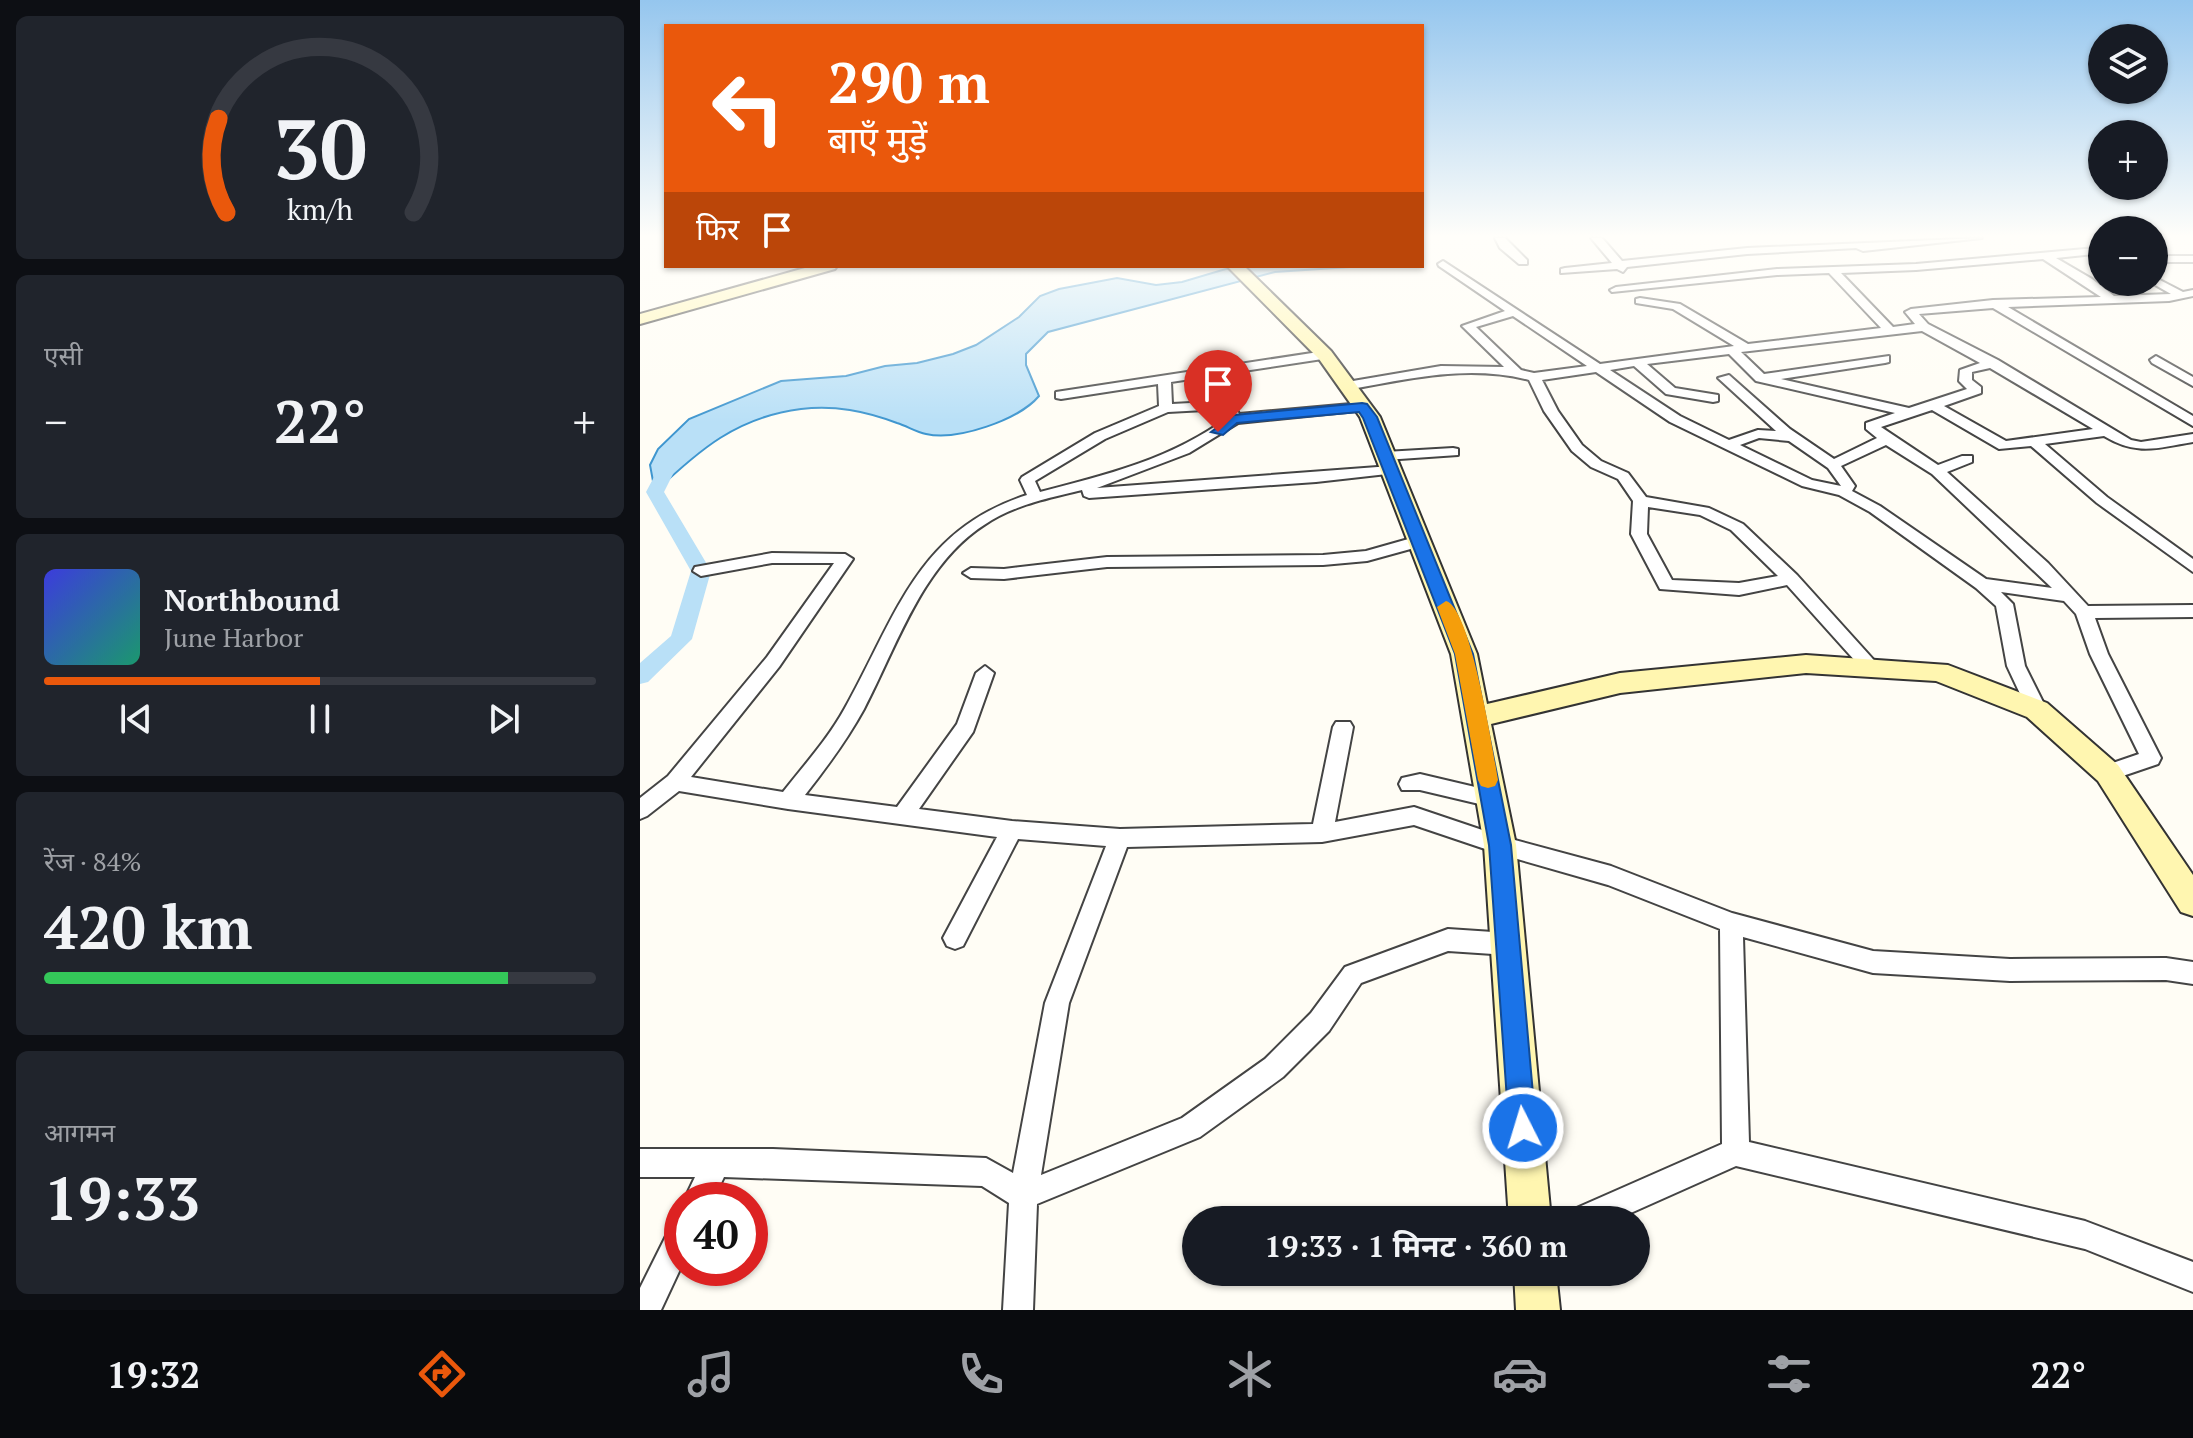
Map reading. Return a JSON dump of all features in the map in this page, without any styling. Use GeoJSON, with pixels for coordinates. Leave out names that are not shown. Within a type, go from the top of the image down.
{"type":"FeatureCollection","features":[{"type":"Feature","properties":{"kind":"street"},"geometry":{"type":"LineString","coordinates":[[640,319],[711,299]]}},
{"type":"Feature","properties":{"kind":"street"},"geometry":{"type":"LineString","coordinates":[[1268,299],[1325,355],[1370,417],[1464,654],[1500,845],[1529,1206]]}},
{"type":"Feature","properties":{"kind":"street"},"geometry":{"type":"LineString","coordinates":[[1495,299],[1675,419],[1807,483],[1844,492],[1916,535],[1982,584],[2004,604],[2016,666],[2037,710]]}},
{"type":"Feature","properties":{"kind":"street"},"geometry":{"type":"LineString","coordinates":[[1860,299],[1890,331]]}},
{"type":"Feature","properties":{"kind":"street"},"geometry":{"type":"LineString","coordinates":[[2134,299],[1993,303],[1911,312],[1924,327],[1994,363],[2127,444],[2141,446],[2193,438]]}},
{"type":"Feature","properties":{"kind":"street"},"geometry":{"type":"LineString","coordinates":[[1640,301],[1676,306],[1740,350],[1761,378],[1912,413]]}},
{"type":"Feature","properties":{"kind":"street"},"geometry":{"type":"LineString","coordinates":[[1993,303],[2193,422]]}},
{"type":"Feature","properties":{"kind":"street"},"geometry":{"type":"LineString","coordinates":[[1514,312],[1468,326],[1515,370]]}},
{"type":"Feature","properties":{"kind":"street"},"geometry":{"type":"LineString","coordinates":[[788,801],[839,736],[915,595],[944,554],[977,522],[1034,495],[1090,483],[1148,465],[1190,447],[1234,419],[1354,396],[1451,369],[1515,370],[1534,377],[1924,327]]}},
{"type":"Feature","properties":{"kind":"street"},"geometry":{"type":"LineString","coordinates":[[1061,395],[1325,355]]}},
{"type":"Feature","properties":{"kind":"street"},"geometry":{"type":"LineString","coordinates":[[1761,378],[1885,359]]}},
{"type":"Feature","properties":{"kind":"street"},"geometry":{"type":"LineString","coordinates":[[2156,360],[2193,382]]}},
{"type":"Feature","properties":{"kind":"street"},"geometry":{"type":"LineString","coordinates":[[1637,362],[1671,391],[1713,398]]}},
{"type":"Feature","properties":{"kind":"street"},"geometry":{"type":"LineString","coordinates":[[1994,363],[1966,370],[1965,381],[1976,390],[1871,426],[1937,471],[2042,567],[2084,612],[2099,654],[2151,758],[2108,773]]}},
{"type":"Feature","properties":{"kind":"street"},"geometry":{"type":"LineString","coordinates":[[1534,377],[1551,411],[1577,448],[1596,464],[1623,476],[1641,501],[1639,534],[1666,585],[1739,589],[1791,579]]}},
{"type":"Feature","properties":{"kind":"street"},"geometry":{"type":"LineString","coordinates":[[1724,378],[1833,465],[1848,486],[1844,492]]}},
{"type":"Feature","properties":{"kind":"street"},"geometry":{"type":"LineString","coordinates":[[1164,380],[1166,408]]}},
{"type":"Feature","properties":{"kind":"street"},"geometry":{"type":"LineString","coordinates":[[1034,495],[1027,480],[1100,436],[1166,408],[1228,405],[1234,419]]}},
{"type":"Feature","properties":{"kind":"street"},"geometry":{"type":"LineString","coordinates":[[1933,405],[2004,446],[2107,431]]}},
{"type":"Feature","properties":{"kind":"street"},"geometry":{"type":"LineString","coordinates":[[1730,444],[1758,434],[1795,437]]}},
{"type":"Feature","properties":{"kind":"street"},"geometry":{"type":"LineString","coordinates":[[1833,465],[1887,439]]}},
{"type":"Feature","properties":{"kind":"street"},"geometry":{"type":"LineString","coordinates":[[2034,442],[2102,500],[2193,567]]}},
{"type":"Feature","properties":{"kind":"street"},"geometry":{"type":"LineString","coordinates":[[1090,483],[1089,493],[1194,484],[1308,480],[1453,452]]}},
{"type":"Feature","properties":{"kind":"street"},"geometry":{"type":"LineString","coordinates":[[1937,471],[1967,459]]}},
{"type":"Feature","properties":{"kind":"street"},"geometry":{"type":"LineString","coordinates":[[1641,501],[1704,511],[1737,527],[1791,579],[1872,668]]}},
{"type":"Feature","properties":{"kind":"street"},"geometry":{"type":"LineString","coordinates":[[971,573],[1004,574],[1107,562],[1323,560],[1367,556],[1419,541]]}},
{"type":"Feature","properties":{"kind":"street"},"geometry":{"type":"LineString","coordinates":[[640,810],[675,782],[773,662],[845,559],[791,555],[736,561],[701,571]]}},
{"type":"Feature","properties":{"kind":"street"},"geometry":{"type":"LineString","coordinates":[[1982,584],[2069,596]]}},
{"type":"Feature","properties":{"kind":"street"},"geometry":{"type":"LineString","coordinates":[[2084,612],[2193,611]]}},
{"type":"Feature","properties":{"kind":"street"},"geometry":{"type":"LineString","coordinates":[[1476,717],[1620,683],[1806,664],[1939,672],[2037,710],[2108,773],[2193,902]]}},
{"type":"Feature","properties":{"kind":"street"},"geometry":{"type":"LineString","coordinates":[[903,815],[966,727],[985,673]]}},
{"type":"Feature","properties":{"kind":"street"},"geometry":{"type":"LineString","coordinates":[[1322,833],[1343,727]]}},
{"type":"Feature","properties":{"kind":"street"},"geometry":{"type":"LineString","coordinates":[[675,782],[788,801],[1012,830],[1120,838],[1322,833],[1414,816],[1500,845],[1611,876],[1731,923],[1873,962],[2010,970],[2166,969],[2193,973]]}},
{"type":"Feature","properties":{"kind":"street"},"geometry":{"type":"LineString","coordinates":[[1409,784],[1420,782],[1492,799]]}},
{"type":"Feature","properties":{"kind":"street"},"geometry":{"type":"LineString","coordinates":[[955,938],[1012,830]]}},
{"type":"Feature","properties":{"kind":"street"},"geometry":{"type":"LineString","coordinates":[[1018,1310],[1023,1196],[1057,1003],[1120,838]]}},
{"type":"Feature","properties":{"kind":"street"},"geometry":{"type":"LineString","coordinates":[[1731,923],[1736,1152]]}},
{"type":"Feature","properties":{"kind":"street"},"geometry":{"type":"LineString","coordinates":[[1023,1196],[1191,1128],[1274,1068],[1320,1022],[1353,975],[1448,940],[1508,944]]}},
{"type":"Feature","properties":{"kind":"street"},"geometry":{"type":"LineString","coordinates":[[1614,1206],[1736,1152],[2085,1235],[2193,1277]]}},
{"type":"Feature","properties":{"kind":"street"},"geometry":{"type":"LineString","coordinates":[[640,1163],[986,1172],[1023,1196]]}},
{"type":"Feature","properties":{"kind":"street"},"geometry":{"type":"LineString","coordinates":[[707,1182],[716,1163]]}},
{"type":"Feature","properties":{"kind":"street"},"geometry":{"type":"LineString","coordinates":[[645,1310],[664,1271]]}},
{"type":"Feature","properties":{"kind":"street"},"geometry":{"type":"LineString","coordinates":[[1536,1286],[1538,1310]]}},
{"type":"Feature","properties":{"kind":"water"},"geometry":{"type":"Polygon","coordinates":[[[1037,299],[1172,299],[1048,332],[1026,354],[1026,365],[1039,396],[1017,413],[987,427],[939,435],[922,433],[850,410],[814,408],[778,413],[757,419],[720,438],[687,462],[655,492],[650,465],[658,449],[689,419],[781,381],[846,376],[953,354],[976,345],[1019,317],[1037,299]]]}},
{"type":"Feature","properties":{"kind":"waterway"},"geometry":{"type":"LineString","coordinates":[[640,676],[681,639],[701,571],[655,492],[668,466]]}},
{"type":"Feature","properties":{"kind":"slow traffic"},"geometry":{"type":"LineString","coordinates":[[1446,607],[1464,654],[1488,780]]}},
{"type":"Feature","properties":{"kind":"route"},"geometry":{"type":"LineString","coordinates":[[1218,432],[1234,419],[1272,418],[1362,407],[1370,417],[1464,654],[1500,845],[1523,1128]]}}]}
